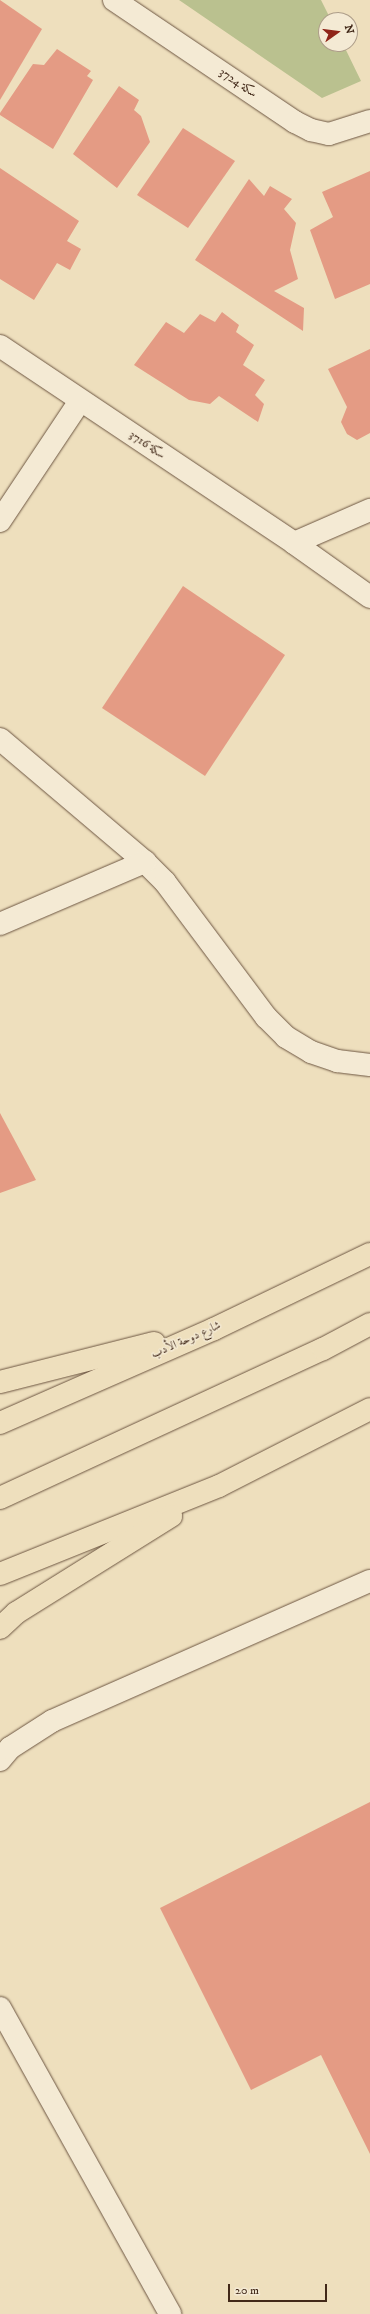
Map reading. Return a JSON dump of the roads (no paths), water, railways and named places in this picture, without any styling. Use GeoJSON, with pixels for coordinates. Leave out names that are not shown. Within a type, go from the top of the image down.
{"type":"FeatureCollection","features":[{"type":"Feature","properties":{"kind":"main road","name":"شارع دوحة الأدب"},"geometry":{"type":"LineString","coordinates":[[0,1423],[214,1328],[370,1254]]}},
{"type":"Feature","properties":{"kind":"main road"},"geometry":{"type":"LineString","coordinates":[[0,1498],[323,1349],[370,1324]]}},
{"type":"Feature","properties":{"kind":"main road"},"geometry":{"type":"LineString","coordinates":[[0,1382],[214,1328]]}},
{"type":"Feature","properties":{"kind":"main road"},"geometry":{"type":"LineString","coordinates":[[0,1628],[16,1613],[219,1486],[370,1409]]}},
{"type":"Feature","properties":{"kind":"main road"},"geometry":{"type":"LineString","coordinates":[[0,1574],[219,1486]]}},
{"type":"Feature","properties":{"kind":"street","name":"سكة 3724"},"geometry":{"type":"LineString","coordinates":[[114,0],[295,122],[311,130],[329,134],[370,120]]}},
{"type":"Feature","properties":{"kind":"street","name":"سكة 3716"},"geometry":{"type":"LineString","coordinates":[[0,346],[294,543],[370,598]]}},
{"type":"Feature","properties":{"kind":"street"},"geometry":{"type":"LineString","coordinates":[[0,521],[80,401]]}},
{"type":"Feature","properties":{"kind":"street"},"geometry":{"type":"LineString","coordinates":[[294,543],[370,510]]}},
{"type":"Feature","properties":{"kind":"street"},"geometry":{"type":"LineString","coordinates":[[0,739],[145,862],[165,882],[188,910],[266,1017],[286,1037],[310,1052],[337,1061],[370,1065]]}},
{"type":"Feature","properties":{"kind":"street"},"geometry":{"type":"LineString","coordinates":[[0,924],[145,862]]}},
{"type":"Feature","properties":{"kind":"street"},"geometry":{"type":"LineString","coordinates":[[0,1760],[10,1748],[52,1721],[370,1581]]}},
{"type":"Feature","properties":{"kind":"street"},"geometry":{"type":"LineString","coordinates":[[0,2008],[170,2314]]}}]}
